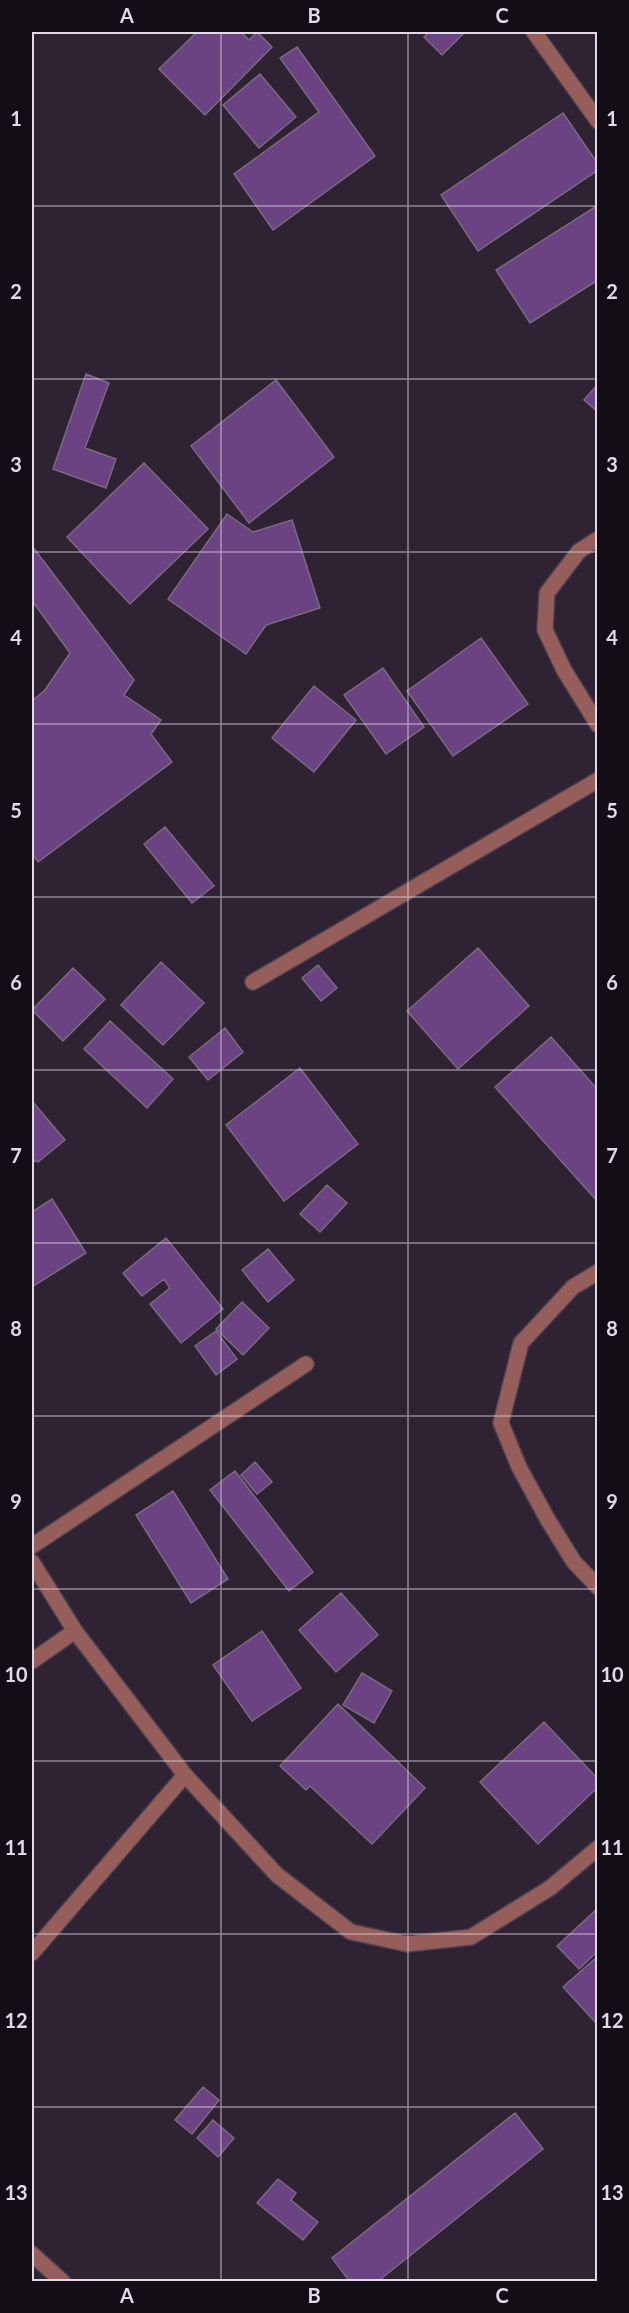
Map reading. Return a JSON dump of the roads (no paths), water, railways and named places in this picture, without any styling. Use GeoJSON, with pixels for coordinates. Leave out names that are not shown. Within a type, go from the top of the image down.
{"type":"FeatureCollection","features":[{"type":"Feature","properties":{"kind":"street"},"geometry":{"type":"LineString","coordinates":[[534,32],[597,121]]}},
{"type":"Feature","properties":{"kind":"street"},"geometry":{"type":"LineString","coordinates":[[597,539],[579,551],[547,592],[545,630],[564,670],[597,725]]}},
{"type":"Feature","properties":{"kind":"street"},"geometry":{"type":"LineString","coordinates":[[253,982],[597,780]]}},
{"type":"Feature","properties":{"kind":"street"},"geometry":{"type":"LineString","coordinates":[[597,1272],[573,1287],[521,1343],[501,1423],[519,1467],[548,1520],[574,1562],[597,1587]]}},
{"type":"Feature","properties":{"kind":"street"},"geometry":{"type":"LineString","coordinates":[[32,1546],[306,1364]]}},
{"type":"Feature","properties":{"kind":"street"},"geometry":{"type":"LineString","coordinates":[[32,1562],[75,1631],[185,1775],[277,1875],[351,1932],[407,1944],[471,1937],[550,1888],[597,1848]]}},
{"type":"Feature","properties":{"kind":"street"},"geometry":{"type":"LineString","coordinates":[[32,1661],[75,1631]]}},
{"type":"Feature","properties":{"kind":"street"},"geometry":{"type":"LineString","coordinates":[[32,1953],[185,1775]]}},
{"type":"Feature","properties":{"kind":"street"},"geometry":{"type":"LineString","coordinates":[[32,2254],[63,2282]]}}]}
